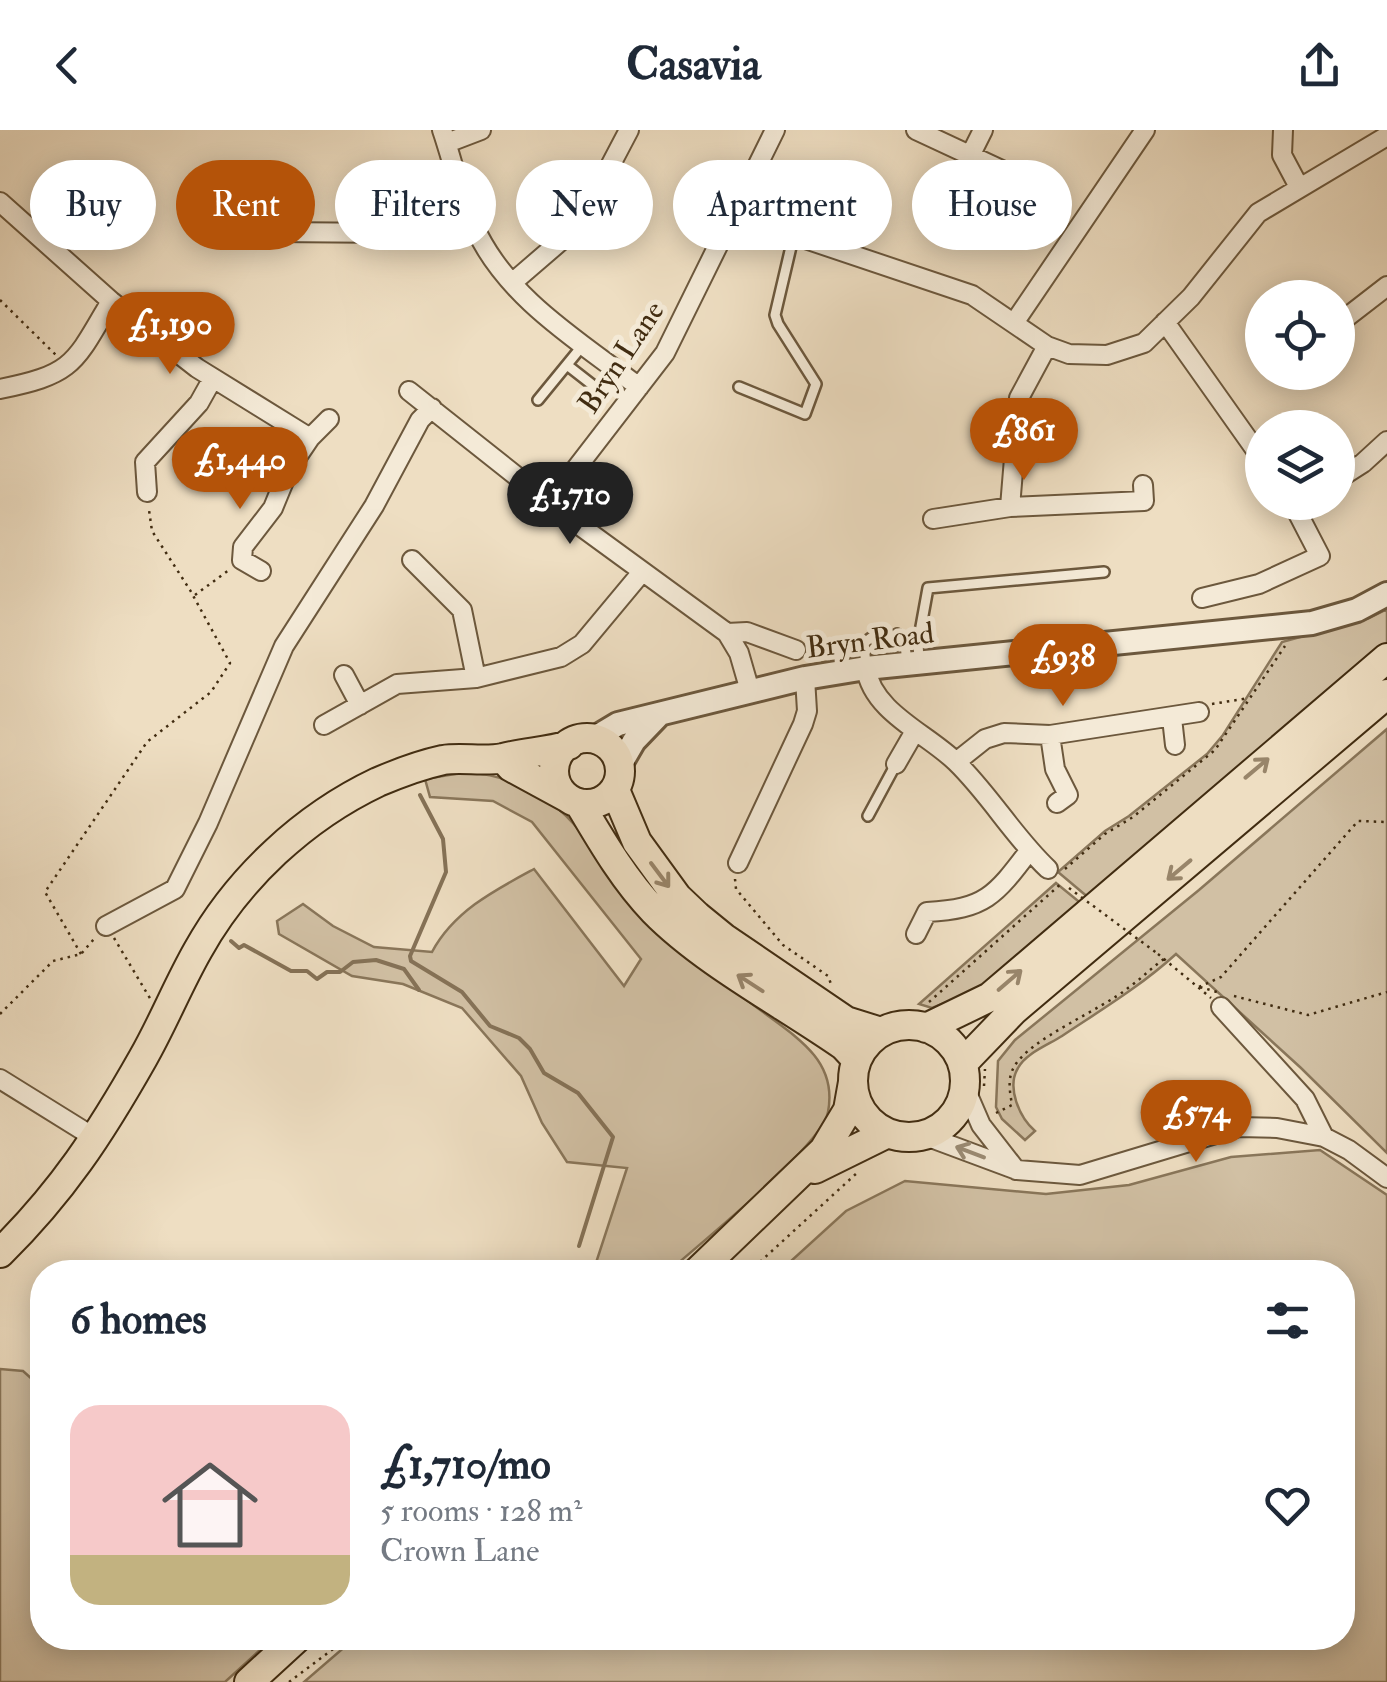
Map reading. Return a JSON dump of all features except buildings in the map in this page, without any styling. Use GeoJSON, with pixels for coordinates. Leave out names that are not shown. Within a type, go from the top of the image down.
{"type":"FeatureCollection","features":[{"type":"Feature","properties":{"kind":"main road"},"geometry":{"type":"LineString","coordinates":[[926,1028],[990,998],[1387,658]]}},
{"type":"Feature","properties":{"kind":"main road"},"geometry":{"type":"LineString","coordinates":[[964,1076],[1014,1010],[1387,694]]}},
{"type":"Feature","properties":{"kind":"main road"},"geometry":{"type":"LineString","coordinates":[[0,1252],[42,1211],[96,1138],[200,946],[228,903],[272,856],[323,814],[407,770],[444,760],[502,758],[581,742],[607,744],[637,842],[677,897],[724,938],[846,1021],[926,1028],[942,1036],[954,1048],[964,1076],[960,1104],[951,1118],[924,1135],[888,1133],[862,1112],[855,1070],[844,1046],[693,943],[655,912],[622,872],[574,801],[560,791],[554,772],[556,762],[581,742]]}},
{"type":"Feature","properties":{"kind":"main road"},"geometry":{"type":"LineString","coordinates":[[502,758],[511,768],[574,801],[598,803],[617,777]]}},
{"type":"Feature","properties":{"kind":"main road"},"geometry":{"type":"LineString","coordinates":[[710,1260],[796,1179],[837,1132],[848,1110],[855,1070],[867,1044],[885,1024]]}},
{"type":"Feature","properties":{"kind":"main road"},"geometry":{"type":"LineString","coordinates":[[796,1179],[888,1133]]}},
{"type":"Feature","properties":{"kind":"main road"},"geometry":{"type":"LineString","coordinates":[[249,1682],[284,1650]]}},
{"type":"Feature","properties":{"kind":"street"},"geometry":{"type":"LineString","coordinates":[[444,137],[480,130]]}},
{"type":"Feature","properties":{"kind":"street"},"geometry":{"type":"LineString","coordinates":[[512,283],[570,233],[630,130]]}},
{"type":"Feature","properties":{"kind":"street","name":"Bryn Lane"},"geometry":{"type":"LineString","coordinates":[[761,160],[775,130]]}},
{"type":"Feature","properties":{"kind":"street"},"geometry":{"type":"LineString","coordinates":[[916,130],[979,160]]}},
{"type":"Feature","properties":{"kind":"street"},"geometry":{"type":"LineString","coordinates":[[970,156],[983,130]]}},
{"type":"Feature","properties":{"kind":"street"},"geometry":{"type":"LineString","coordinates":[[1014,323],[1145,130]]}},
{"type":"Feature","properties":{"kind":"street"},"geometry":{"type":"LineString","coordinates":[[1282,130],[1282,155],[1300,187]]}},
{"type":"Feature","properties":{"kind":"street"},"geometry":{"type":"LineString","coordinates":[[841,250],[972,295],[1047,346],[1068,354],[1107,355],[1144,343],[1192,297],[1258,214],[1387,136]]}},
{"type":"Feature","properties":{"kind":"street"},"geometry":{"type":"LineString","coordinates":[[0,202],[110,301],[213,378],[310,438]]}},
{"type":"Feature","properties":{"kind":"street"},"geometry":{"type":"LineString","coordinates":[[488,250],[535,308],[639,387]]}},
{"type":"Feature","properties":{"kind":"street","name":"Bryn Lane"},"geometry":{"type":"LineString","coordinates":[[560,502],[561,488],[665,353],[716,250]]}},
{"type":"Feature","properties":{"kind":"street"},"geometry":{"type":"LineString","coordinates":[[1355,311],[1387,286]]}},
{"type":"Feature","properties":{"kind":"street"},"geometry":{"type":"LineString","coordinates":[[0,390],[52,377],[68,366],[110,301]]}},
{"type":"Feature","properties":{"kind":"street"},"geometry":{"type":"LineString","coordinates":[[1166,322],[1245,435]]}},
{"type":"Feature","properties":{"kind":"street"},"geometry":{"type":"LineString","coordinates":[[1010,507],[1019,398],[1047,346]]}},
{"type":"Feature","properties":{"kind":"street"},"geometry":{"type":"LineString","coordinates":[[147,492],[145,462],[198,403],[213,378]]}},
{"type":"Feature","properties":{"kind":"street"},"geometry":{"type":"LineString","coordinates":[[409,390],[544,498],[560,502],[579,525],[727,633],[740,654],[750,691]]}},
{"type":"Feature","properties":{"kind":"street"},"geometry":{"type":"LineString","coordinates":[[106,926],[175,889],[208,824],[284,646],[374,506],[420,420],[432,408]]}},
{"type":"Feature","properties":{"kind":"street"},"geometry":{"type":"LineString","coordinates":[[261,571],[242,560],[243,548],[272,508],[289,468],[330,418]]}},
{"type":"Feature","properties":{"kind":"street"},"geometry":{"type":"LineString","coordinates":[[1355,468],[1387,441]]}},
{"type":"Feature","properties":{"kind":"street"},"geometry":{"type":"LineString","coordinates":[[126,450],[145,462]]}},
{"type":"Feature","properties":{"kind":"street"},"geometry":{"type":"LineString","coordinates":[[933,519],[1010,507],[1144,501],[1143,486]]}},
{"type":"Feature","properties":{"kind":"street"},"geometry":{"type":"LineString","coordinates":[[1202,598],[1259,584],[1320,556],[1303,520]]}},
{"type":"Feature","properties":{"kind":"street"},"geometry":{"type":"LineString","coordinates":[[412,560],[462,610],[476,678]]}},
{"type":"Feature","properties":{"kind":"street"},"geometry":{"type":"LineString","coordinates":[[324,724],[397,684],[476,678],[544,663],[573,651],[642,572]]}},
{"type":"Feature","properties":{"kind":"street","name":"Bryn Road"},"geometry":{"type":"LineString","coordinates":[[581,742],[618,724],[805,678],[866,668],[1290,626],[1357,610],[1387,594]]}},
{"type":"Feature","properties":{"kind":"street"},"geometry":{"type":"LineString","coordinates":[[727,633],[747,632],[796,650]]}},
{"type":"Feature","properties":{"kind":"street"},"geometry":{"type":"LineString","coordinates":[[866,668],[872,690],[956,762],[1029,851],[1053,873]]}},
{"type":"Feature","properties":{"kind":"street"},"geometry":{"type":"LineString","coordinates":[[344,675],[360,704]]}},
{"type":"Feature","properties":{"kind":"street"},"geometry":{"type":"LineString","coordinates":[[738,863],[803,724],[807,712],[805,678]]}},
{"type":"Feature","properties":{"kind":"street"},"geometry":{"type":"LineString","coordinates":[[956,762],[985,739],[1004,733],[1050,736],[1199,712]]}},
{"type":"Feature","properties":{"kind":"street"},"geometry":{"type":"LineString","coordinates":[[617,777],[634,740],[658,716]]}},
{"type":"Feature","properties":{"kind":"street"},"geometry":{"type":"LineString","coordinates":[[1172,718],[1175,745]]}},
{"type":"Feature","properties":{"kind":"street"},"geometry":{"type":"LineString","coordinates":[[896,764],[916,731]]}},
{"type":"Feature","properties":{"kind":"street"},"geometry":{"type":"LineString","coordinates":[[1050,736],[1055,769],[1068,795],[1057,804]]}},
{"type":"Feature","properties":{"kind":"street"},"geometry":{"type":"LineString","coordinates":[[916,934],[927,912],[966,910],[1000,889],[1029,851]]}},
{"type":"Feature","properties":{"kind":"street"},"geometry":{"type":"LineString","coordinates":[[1224,998],[1305,1099],[1324,1137]]}},
{"type":"Feature","properties":{"kind":"street"},"geometry":{"type":"LineString","coordinates":[[964,1076],[981,1125],[1017,1170]]}},
{"type":"Feature","properties":{"kind":"street"},"geometry":{"type":"LineString","coordinates":[[3,1087],[96,1138]]}},
{"type":"Feature","properties":{"kind":"street"},"geometry":{"type":"LineString","coordinates":[[924,1135],[1017,1170],[1080,1175],[1239,1127],[1277,1128],[1324,1137],[1387,1178]]}},
{"type":"Feature","properties":{"kind":"lane"},"geometry":{"type":"LineString","coordinates":[[739,387],[805,414],[816,384],[776,315],[790,250]]}},
{"type":"Feature","properties":{"kind":"lane"},"geometry":{"type":"LineString","coordinates":[[538,400],[583,345]]}},
{"type":"Feature","properties":{"kind":"lane"},"geometry":{"type":"LineString","coordinates":[[567,365],[599,390]]}},
{"type":"Feature","properties":{"kind":"lane"},"geometry":{"type":"LineString","coordinates":[[914,663],[928,588],[1104,572]]}},
{"type":"Feature","properties":{"kind":"lane"},"geometry":{"type":"LineString","coordinates":[[897,634],[904,638],[914,663]]}},
{"type":"Feature","properties":{"kind":"lane"},"geometry":{"type":"LineString","coordinates":[[866,668],[864,643],[872,636]]}},
{"type":"Feature","properties":{"kind":"lane"},"geometry":{"type":"LineString","coordinates":[[868,816],[896,764]]}},
{"type":"Feature","properties":{"kind":"path"},"geometry":{"type":"LineString","coordinates":[[0,300],[68,366]]}},
{"type":"Feature","properties":{"kind":"path"},"geometry":{"type":"LineString","coordinates":[[81,954],[45,892],[147,742],[212,692],[230,663],[194,596],[152,531],[147,492]]}},
{"type":"Feature","properties":{"kind":"path"},"geometry":{"type":"LineString","coordinates":[[194,596],[242,560]]}},
{"type":"Feature","properties":{"kind":"path"},"geometry":{"type":"LineString","coordinates":[[1053,873],[1133,817],[1215,750],[1283,651],[1290,626]]}},
{"type":"Feature","properties":{"kind":"path"},"geometry":{"type":"LineString","coordinates":[[1199,712],[1206,705],[1249,698]]}},
{"type":"Feature","properties":{"kind":"path"},"geometry":{"type":"LineString","coordinates":[[1199,987],[1221,978],[1358,820],[1387,822]]}},
{"type":"Feature","properties":{"kind":"path"},"geometry":{"type":"LineString","coordinates":[[738,863],[736,889],[783,945],[828,976],[833,989]]}},
{"type":"Feature","properties":{"kind":"path"},"geometry":{"type":"LineString","coordinates":[[885,1024],[930,1002],[1063,882]]}},
{"type":"Feature","properties":{"kind":"path"},"geometry":{"type":"LineString","coordinates":[[1069,888],[1199,987],[1224,998],[1308,1016],[1387,992]]}},
{"type":"Feature","properties":{"kind":"path"},"geometry":{"type":"LineString","coordinates":[[0,1014],[53,961],[81,954],[106,926],[162,1019]]}},
{"type":"Feature","properties":{"kind":"path"},"geometry":{"type":"LineString","coordinates":[[990,1116],[1012,1104],[1011,1072],[1024,1054],[1130,988],[1164,959]]}},
{"type":"Feature","properties":{"kind":"path"},"geometry":{"type":"LineString","coordinates":[[1199,987],[1224,998]]}},
{"type":"Feature","properties":{"kind":"path"},"geometry":{"type":"LineString","coordinates":[[762,1260],[839,1187],[869,1165]]}},
{"type":"Feature","properties":{"kind":"path"},"geometry":{"type":"LineString","coordinates":[[289,1682],[332,1650]]}},
{"type":"Feature","properties":{"kind":"shaded area"},"geometry":{"type":"Polygon","coordinates":[[[1387,609],[1387,645],[1089,898],[1058,872],[1207,754],[1282,642],[1369,618],[1387,609]]]}},
{"type":"Feature","properties":{"kind":"shaded area"},"geometry":{"type":"Polygon","coordinates":[[[1387,729],[1387,1153],[1176,954],[1149,977],[1022,1063],[1015,1076],[1014,1093],[1020,1111],[1035,1131],[1025,1140],[1002,1119],[996,1107],[998,1061],[1015,1040],[1387,729]]]}},
{"type":"Feature","properties":{"kind":"shaded area"},"geometry":{"type":"Polygon","coordinates":[[[467,772],[490,775],[511,781],[551,803],[577,828],[631,902],[657,929],[798,1038],[818,1061],[829,1089],[828,1112],[821,1127],[758,1194],[682,1260],[597,1260],[627,1168],[567,1162],[542,1123],[521,1076],[462,1008],[403,984],[352,976],[279,934],[277,921],[303,904],[333,926],[374,947],[432,952],[464,913],[534,869],[624,986],[641,959],[532,822],[493,801],[430,797],[425,779],[467,772]]]}},
{"type":"Feature","properties":{"kind":"shaded area"},"geometry":{"type":"Polygon","coordinates":[[[1056,883],[1083,905],[977,990],[932,1008],[919,1004],[1056,883]]]}},
{"type":"Feature","properties":{"kind":"shaded area"},"geometry":{"type":"Polygon","coordinates":[[[1320,1150],[1387,1195],[1387,1682],[304,1682],[341,1650],[1355,1650],[1355,1260],[792,1260],[846,1211],[905,1181],[1046,1194],[1129,1185],[1231,1157],[1320,1150]]]}},
{"type":"Feature","properties":{"kind":"shaded area"},"geometry":{"type":"Polygon","coordinates":[[[0,1369],[23,1371],[30,1377],[30,1650],[260,1650],[225,1682],[0,1682],[0,1369]]]}},
{"type":"Feature","properties":{"kind":"waterway"},"geometry":{"type":"LineString","coordinates":[[420,795],[443,839],[446,872],[411,961],[462,992],[490,1026],[519,1038],[544,1073],[578,1093],[613,1137],[579,1246]]}},
{"type":"Feature","properties":{"kind":"waterway"},"geometry":{"type":"LineString","coordinates":[[231,941],[291,971],[307,971],[317,979],[327,972],[340,972],[353,962],[376,960],[404,969],[419,990]]}}]}
